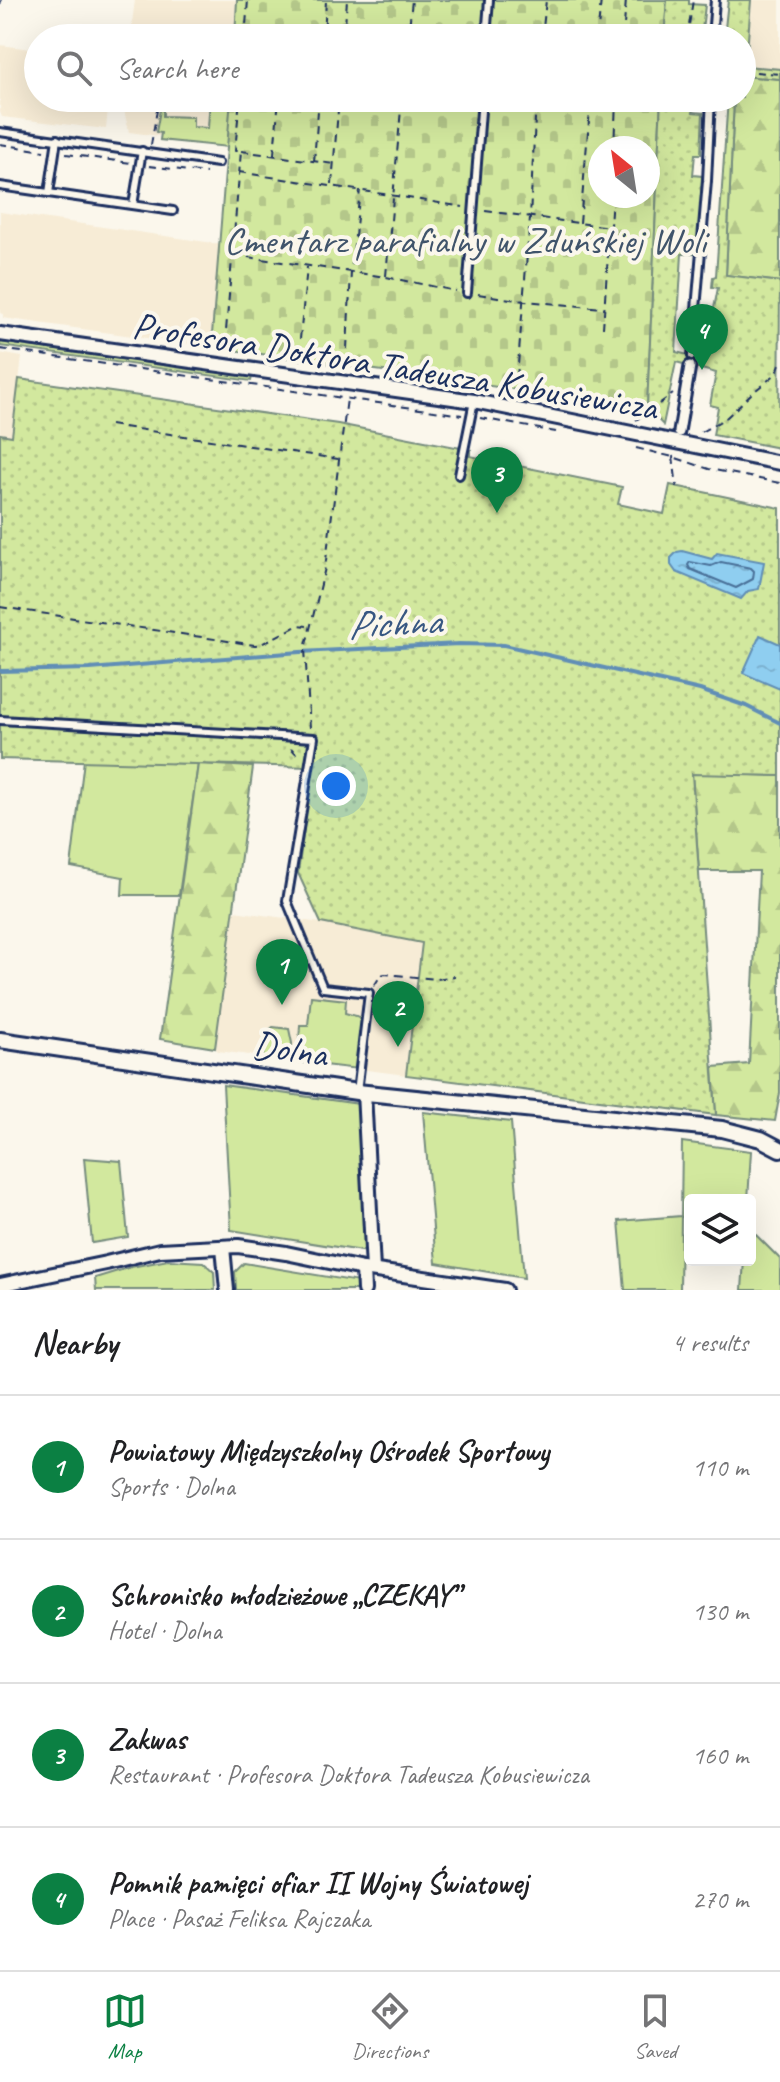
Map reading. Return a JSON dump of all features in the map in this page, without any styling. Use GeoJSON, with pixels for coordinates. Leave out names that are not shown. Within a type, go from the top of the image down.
{"type":"FeatureCollection","features":[{"type":"Feature","properties":{"kind":"street","name":"Profesora Doktora Tadeusza Kobusiewicza"},"geometry":{"type":"LineString","coordinates":[[0,334],[474,401],[780,463]]}},
{"type":"Feature","properties":{"kind":"street"},"geometry":{"type":"LineString","coordinates":[[679,432],[691,361]]}},
{"type":"Feature","properties":{"kind":"street","name":"Dolna"},"geometry":{"type":"LineString","coordinates":[[0,1040],[360,1092],[722,1129],[761,1139],[780,1149]]}},
{"type":"Feature","properties":{"kind":"street"},"geometry":{"type":"LineString","coordinates":[[360,1092],[368,1269],[364,1290]]}},
{"type":"Feature","properties":{"kind":"street"},"geometry":{"type":"LineString","coordinates":[[0,1285],[160,1250],[238,1246],[505,1290]]}},
{"type":"Feature","properties":{"kind":"street"},"geometry":{"type":"LineString","coordinates":[[223,1247],[227,1290]]}},
{"type":"Feature","properties":{"kind":"lane"},"geometry":{"type":"LineString","coordinates":[[487,24],[489,0]]}},
{"type":"Feature","properties":{"kind":"lane"},"geometry":{"type":"LineString","coordinates":[[713,24],[715,0]]}},
{"type":"Feature","properties":{"kind":"lane"},"geometry":{"type":"LineString","coordinates":[[467,293],[481,112]]}},
{"type":"Feature","properties":{"kind":"lane"},"geometry":{"type":"LineString","coordinates":[[691,361],[712,112]]}},
{"type":"Feature","properties":{"kind":"lane"},"geometry":{"type":"LineString","coordinates":[[0,132],[218,163]]}},
{"type":"Feature","properties":{"kind":"lane"},"geometry":{"type":"LineString","coordinates":[[49,193],[57,139]]}},
{"type":"Feature","properties":{"kind":"lane"},"geometry":{"type":"LineString","coordinates":[[133,205],[140,164],[146,151]]}},
{"type":"Feature","properties":{"kind":"lane"},"geometry":{"type":"LineString","coordinates":[[0,186],[173,211]]}},
{"type":"Feature","properties":{"kind":"lane"},"geometry":{"type":"LineString","coordinates":[[459,475],[474,401]]}},
{"type":"Feature","properties":{"kind":"lane"},"geometry":{"type":"LineString","coordinates":[[0,720],[314,738],[287,901],[323,988],[369,993],[360,1092]]}},
{"type":"Feature","properties":{"kind":"path"},"geometry":{"type":"LineString","coordinates":[[0,5],[1,0]]}},
{"type":"Feature","properties":{"kind":"path"},"geometry":{"type":"LineString","coordinates":[[246,24],[248,0]]}},
{"type":"Feature","properties":{"kind":"path"},"geometry":{"type":"LineString","coordinates":[[325,24],[326,0]]}},
{"type":"Feature","properties":{"kind":"path"},"geometry":{"type":"LineString","coordinates":[[345,24],[347,0]]}},
{"type":"Feature","properties":{"kind":"path"},"geometry":{"type":"LineString","coordinates":[[409,24],[412,0]]}},
{"type":"Feature","properties":{"kind":"path"},"geometry":{"type":"LineString","coordinates":[[543,24],[546,0]]}},
{"type":"Feature","properties":{"kind":"path"},"geometry":{"type":"LineString","coordinates":[[598,24],[601,0]]}},
{"type":"Feature","properties":{"kind":"path"},"geometry":{"type":"LineString","coordinates":[[624,24],[626,0]]}},
{"type":"Feature","properties":{"kind":"path"},"geometry":{"type":"LineString","coordinates":[[689,24],[693,0]]}},
{"type":"Feature","properties":{"kind":"path"},"geometry":{"type":"LineString","coordinates":[[756,72],[780,74]]}},
{"type":"Feature","properties":{"kind":"path"},"geometry":{"type":"LineString","coordinates":[[146,151],[156,112]]}},
{"type":"Feature","properties":{"kind":"path"},"geometry":{"type":"LineString","coordinates":[[239,112],[235,151],[334,164]]}},
{"type":"Feature","properties":{"kind":"path"},"geometry":{"type":"LineString","coordinates":[[274,155],[278,112]]}},
{"type":"Feature","properties":{"kind":"path"},"geometry":{"type":"LineString","coordinates":[[314,161],[318,112]]}},
{"type":"Feature","properties":{"kind":"path"},"geometry":{"type":"LineString","coordinates":[[331,187],[338,112]]}},
{"type":"Feature","properties":{"kind":"path"},"geometry":{"type":"LineString","coordinates":[[386,277],[401,112]]}},
{"type":"Feature","properties":{"kind":"path"},"geometry":{"type":"LineString","coordinates":[[517,377],[535,112]]}},
{"type":"Feature","properties":{"kind":"path"},"geometry":{"type":"LineString","coordinates":[[579,224],[590,112]]}},
{"type":"Feature","properties":{"kind":"path"},"geometry":{"type":"LineString","coordinates":[[615,136],[616,112]]}},
{"type":"Feature","properties":{"kind":"path"},"geometry":{"type":"LineString","coordinates":[[0,144],[206,173],[218,163]]}},
{"type":"Feature","properties":{"kind":"path"},"geometry":{"type":"LineString","coordinates":[[225,343],[241,151]]}},
{"type":"Feature","properties":{"kind":"path"},"geometry":{"type":"LineString","coordinates":[[239,172],[530,218],[610,227]]}},
{"type":"Feature","properties":{"kind":"path"},"geometry":{"type":"LineString","coordinates":[[347,349],[360,190]]}},
{"type":"Feature","properties":{"kind":"path"},"geometry":{"type":"LineString","coordinates":[[603,328],[611,208]]}},
{"type":"Feature","properties":{"kind":"path"},"geometry":{"type":"LineString","coordinates":[[234,255],[386,277],[467,293],[604,308]]}},
{"type":"Feature","properties":{"kind":"path"},"geometry":{"type":"LineString","coordinates":[[300,339],[307,265]]}},
{"type":"Feature","properties":{"kind":"path"},"geometry":{"type":"LineString","coordinates":[[0,349],[565,432]]}},
{"type":"Feature","properties":{"kind":"path"},"geometry":{"type":"LineString","coordinates":[[697,435],[726,418],[776,374],[780,364]]}},
{"type":"Feature","properties":{"kind":"path"},"geometry":{"type":"LineString","coordinates":[[632,423],[687,384]]}},
{"type":"Feature","properties":{"kind":"path"},"geometry":{"type":"LineString","coordinates":[[304,766],[310,728],[305,649],[325,568],[347,398]]}},
{"type":"Feature","properties":{"kind":"path"},"geometry":{"type":"LineString","coordinates":[[110,425],[339,460]]}},
{"type":"Feature","properties":{"kind":"path"},"geometry":{"type":"LineString","coordinates":[[633,447],[709,469],[780,483]]}},
{"type":"Feature","properties":{"kind":"path"},"geometry":{"type":"LineString","coordinates":[[673,457],[677,487]]}},
{"type":"Feature","properties":{"kind":"path"},"geometry":{"type":"LineString","coordinates":[[0,607],[255,645],[299,625],[309,627]]}},
{"type":"Feature","properties":{"kind":"path"},"geometry":{"type":"LineString","coordinates":[[369,993],[381,975],[385,974],[437,979],[455,976]]}},
{"type":"Feature","properties":{"kind":"shaded area"},"geometry":{"type":"Polygon","coordinates":[[[135,0],[237,0],[236,24],[132,24],[135,0]]]}},
{"type":"Feature","properties":{"kind":"shaded area"},"geometry":{"type":"Polygon","coordinates":[[[751,0],[780,0],[780,69],[756,67],[756,24],[749,24],[751,0]]]}},
{"type":"Feature","properties":{"kind":"shaded area"},"geometry":{"type":"Polygon","coordinates":[[[0,45],[24,48],[24,112],[108,112],[106,129],[2,117],[0,45]]]}},
{"type":"Feature","properties":{"kind":"shaded area"},"geometry":{"type":"Polygon","coordinates":[[[124,112],[230,112],[228,145],[129,132],[124,112]]]}},
{"type":"Feature","properties":{"kind":"shaded area"},"geometry":{"type":"Polygon","coordinates":[[[0,212],[220,244],[211,347],[3,318],[0,313],[0,212]]]}},
{"type":"Feature","properties":{"kind":"shaded area"},"geometry":{"type":"Polygon","coordinates":[[[0,353],[22,357],[12,436],[0,434],[0,353]]]}},
{"type":"Feature","properties":{"kind":"shaded area"},"geometry":{"type":"Polygon","coordinates":[[[234,911],[321,923],[422,943],[406,1075],[218,1051],[215,1048],[234,911]]]}},
{"type":"Feature","properties":{"kind":"green space"},"geometry":{"type":"Polygon","coordinates":[[[237,0],[667,0],[665,24],[236,24],[237,0]]]}},
{"type":"Feature","properties":{"kind":"green space"},"geometry":{"type":"Polygon","coordinates":[[[667,0],[689,0],[689,4],[705,5],[703,24],[665,24],[667,0]]]}},
{"type":"Feature","properties":{"kind":"green space"},"geometry":{"type":"Polygon","coordinates":[[[728,0],[751,0],[749,24],[725,24],[728,0]]]}},
{"type":"Feature","properties":{"kind":"green space"},"geometry":{"type":"Polygon","coordinates":[[[756,67],[780,69],[780,79],[756,77],[756,67]]]}},
{"type":"Feature","properties":{"kind":"green space"},"geometry":{"type":"Polygon","coordinates":[[[756,77],[780,79],[780,282],[726,275],[733,112],[756,112],[756,77]]]}},
{"type":"Feature","properties":{"kind":"green space"},"geometry":{"type":"Polygon","coordinates":[[[160,112],[163,112],[163,116],[193,117],[193,127],[208,128],[209,112],[230,112],[228,147],[160,140],[161,133],[156,132],[160,112]]]}},
{"type":"Feature","properties":{"kind":"green space","name":"Cmentarz parafialny w Zduńskiej Woli"},"geometry":{"type":"Polygon","coordinates":[[[230,112],[660,112],[659,136],[588,136],[588,208],[656,208],[647,408],[211,347],[230,112]]]}},
{"type":"Feature","properties":{"kind":"green space"},"geometry":{"type":"Polygon","coordinates":[[[660,112],[703,113],[701,154],[695,154],[693,175],[702,176],[698,254],[682,254],[676,352],[704,359],[718,288],[712,287],[713,277],[716,276],[727,112],[733,112],[726,275],[780,282],[779,448],[713,435],[718,407],[710,405],[716,373],[676,362],[663,425],[647,408],[656,208],[660,208],[660,112]]]}},
{"type":"Feature","properties":{"kind":"green space"},"geometry":{"type":"Polygon","coordinates":[[[0,342],[252,377],[251,381],[0,346],[0,342]]]}},
{"type":"Feature","properties":{"kind":"green space"},"geometry":{"type":"Polygon","coordinates":[[[19,379],[338,424],[471,450],[470,456],[622,487],[618,504],[664,514],[670,485],[780,508],[780,776],[692,774],[716,1115],[406,1075],[422,943],[321,923],[298,873],[312,767],[0,759],[0,434],[12,436],[19,379]]]}},
{"type":"Feature","properties":{"kind":"green space"},"geometry":{"type":"Polygon","coordinates":[[[84,760],[198,764],[179,895],[122,895],[123,877],[71,867],[84,760]]]}},
{"type":"Feature","properties":{"kind":"green space"},"geometry":{"type":"Polygon","coordinates":[[[198,764],[253,767],[215,1048],[160,1039],[198,764]]]}},
{"type":"Feature","properties":{"kind":"green space"},"geometry":{"type":"Polygon","coordinates":[[[692,773],[780,776],[780,1093],[775,1121],[716,1115],[713,1067],[749,1064],[759,871],[699,871],[692,773]]]}},
{"type":"Feature","properties":{"kind":"green space"},"geometry":{"type":"Polygon","coordinates":[[[311,996],[346,1000],[345,1013],[360,1017],[358,1069],[298,1062],[300,1025],[308,1025],[311,996]]]}},
{"type":"Feature","properties":{"kind":"green space"},"geometry":{"type":"Polygon","coordinates":[[[273,1027],[289,1029],[291,1061],[263,1057],[265,1033],[273,1027]]]}},
{"type":"Feature","properties":{"kind":"green space"},"geometry":{"type":"Polygon","coordinates":[[[223,1085],[359,1104],[368,1252],[231,1230],[223,1085]]]}},
{"type":"Feature","properties":{"kind":"green space"},"geometry":{"type":"Polygon","coordinates":[[[423,1112],[511,1122],[524,1278],[436,1263],[423,1112]]]}},
{"type":"Feature","properties":{"kind":"green space"},"geometry":{"type":"Polygon","coordinates":[[[682,1142],[751,1151],[748,1194],[684,1194],[680,1290],[625,1290],[619,1221],[681,1216],[682,1142]]]}},
{"type":"Feature","properties":{"kind":"green space"},"geometry":{"type":"Polygon","coordinates":[[[84,1158],[121,1161],[128,1237],[92,1243],[84,1158]]]}},
{"type":"Feature","properties":{"kind":"green space"},"geometry":{"type":"Polygon","coordinates":[[[756,1235],[780,1259],[780,1290],[742,1290],[744,1266],[756,1266],[756,1235]]]}},
{"type":"Feature","properties":{"kind":"green space"},"geometry":{"type":"Polygon","coordinates":[[[168,1260],[203,1262],[214,1272],[215,1290],[96,1290],[95,1278],[168,1260]]]}},
{"type":"Feature","properties":{"kind":"green space"},"geometry":{"type":"Polygon","coordinates":[[[244,1263],[359,1282],[359,1290],[236,1290],[235,1272],[244,1263]]]}},
{"type":"Feature","properties":{"kind":"water"},"geometry":{"type":"Polygon","coordinates":[[[682,551],[712,559],[717,553],[764,562],[759,589],[748,591],[741,599],[676,572],[671,558],[682,551]]]}},
{"type":"Feature","properties":{"kind":"water"},"geometry":{"type":"Polygon","coordinates":[[[760,635],[780,644],[780,689],[743,673],[760,635]]]}},
{"type":"Feature","properties":{"kind":"waterway","name":"Pichna"},"geometry":{"type":"LineString","coordinates":[[0,671],[90,669],[300,652],[459,644],[504,645],[700,690],[746,706],[780,723]]}},
{"type":"Feature","properties":{"kind":"place","name":"Pomnik pamięci ofiar II Wojny Światowej"},"geometry":{"type":"Point","coordinates":[702,370]}},
{"type":"Feature","properties":{"kind":"place","name":"Zakwas"},"geometry":{"type":"Point","coordinates":[497,513]}},
{"type":"Feature","properties":{"kind":"place","name":"Powiatowy Międzyszkolny Ośrodek Sportowy"},"geometry":{"type":"Point","coordinates":[282,1005]}},
{"type":"Feature","properties":{"kind":"place","name":"Schronisko młodzieżowe „CZEKAY”"},"geometry":{"type":"Point","coordinates":[398,1047]}}]}
